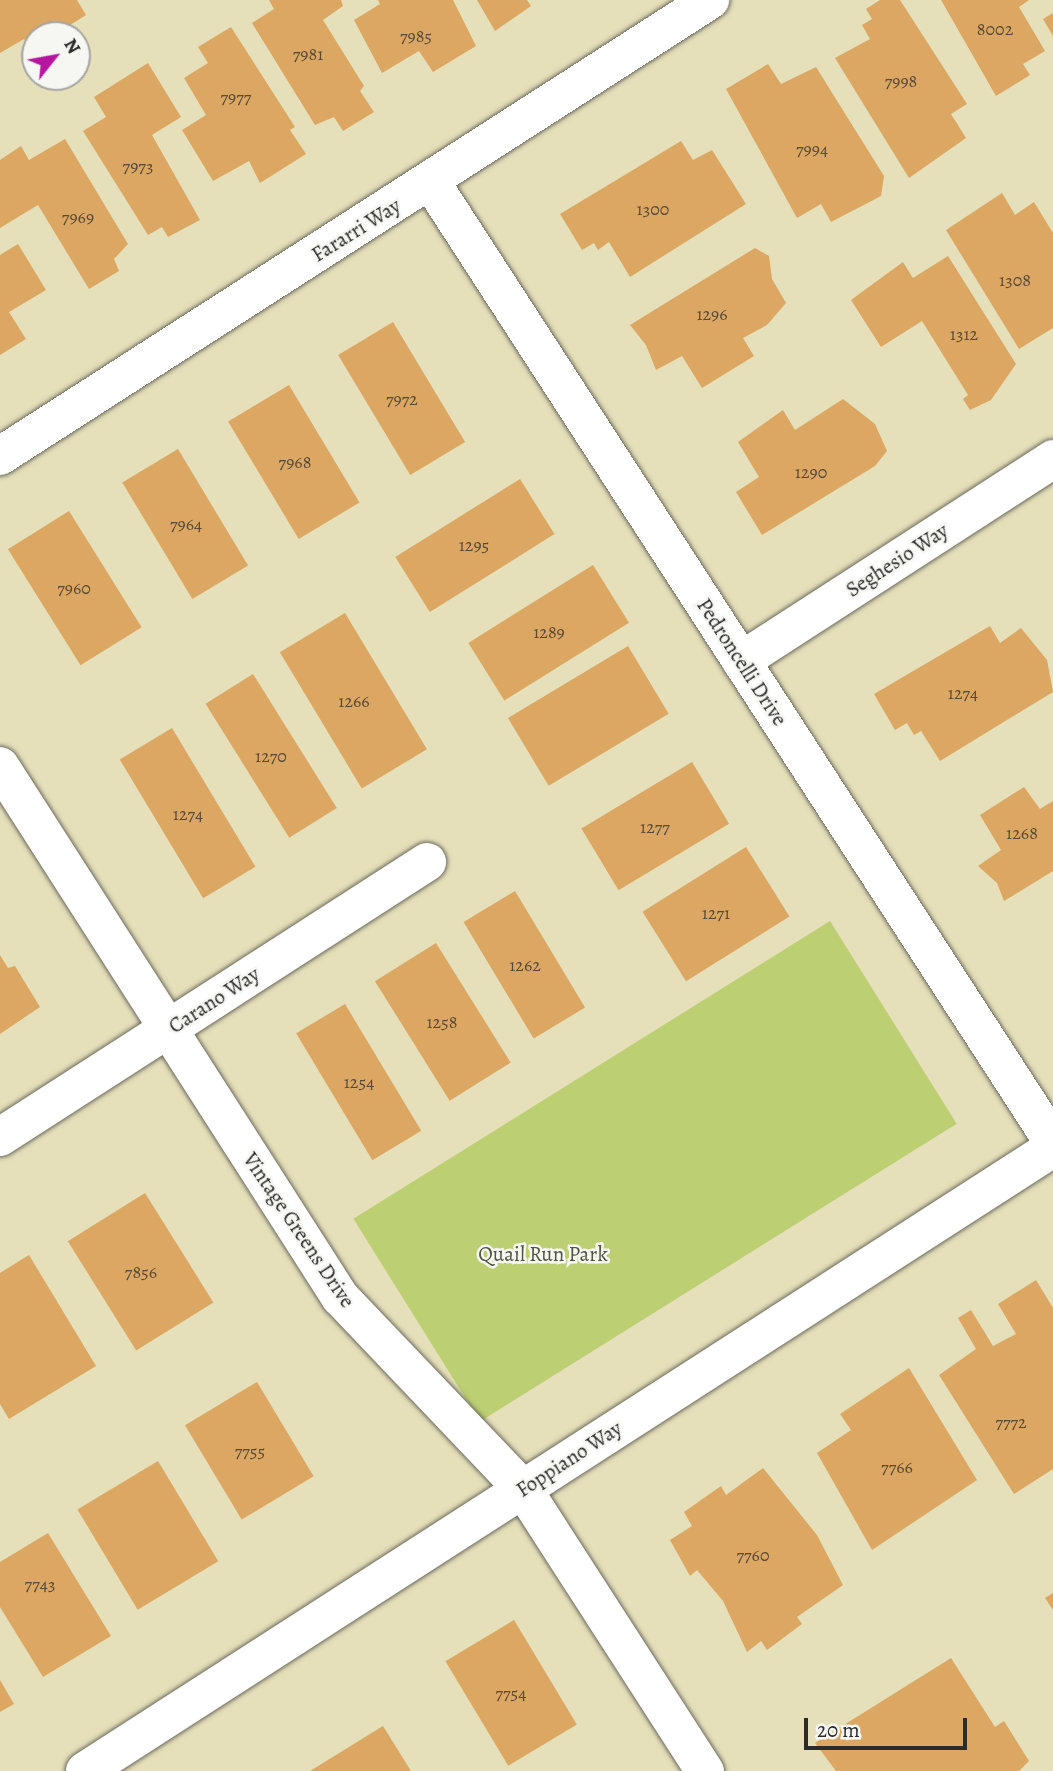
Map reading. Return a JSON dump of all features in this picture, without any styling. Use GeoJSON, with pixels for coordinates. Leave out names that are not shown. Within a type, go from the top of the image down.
{"type":"FeatureCollection","features":[{"type":"Feature","properties":{"kind":"street","name":"Fararri Way"},"geometry":{"type":"LineString","coordinates":[[0,456],[431,183],[710,0]]}},
{"type":"Feature","properties":{"kind":"street","name":"Pedroncelli Drive"},"geometry":{"type":"LineString","coordinates":[[431,183],[1053,1142]]}},
{"type":"Feature","properties":{"kind":"street","name":"Seghesio Way"},"geometry":{"type":"LineString","coordinates":[[741,661],[1053,459]]}},
{"type":"Feature","properties":{"kind":"street","name":"Vintage Greens Drive"},"geometry":{"type":"LineString","coordinates":[[0,766],[340,1297],[523,1489],[705,1771]]}},
{"type":"Feature","properties":{"kind":"street","name":"Carano Way"},"geometry":{"type":"LineString","coordinates":[[0,1137],[427,862]]}},
{"type":"Feature","properties":{"kind":"street","name":"Foppiano Way"},"geometry":{"type":"LineString","coordinates":[[85,1771],[1053,1148]]}},
{"type":"Feature","properties":{"kind":"green space","name":"Quail Run Park"},"geometry":{"type":"Polygon","coordinates":[[[830,921],[957,1124],[480,1421],[353,1219],[830,921]]]}},
{"type":"Feature","properties":{"kind":"building"},"geometry":{"type":"Polygon","coordinates":[[[0,0],[77,0],[86,15],[76,21],[21,21],[21,41],[0,53],[0,0]]]}},
{"type":"Feature","properties":{"kind":"building"},"geometry":{"type":"Polygon","coordinates":[[[269,0],[341,0],[343,6],[323,20],[364,86],[360,91],[374,112],[343,131],[334,117],[315,125],[252,23],[274,9],[269,0]]]}},
{"type":"Feature","properties":{"kind":"building"},"geometry":{"type":"Polygon","coordinates":[[[378,0],[453,0],[476,46],[433,72],[419,51],[382,73],[354,20],[380,4],[378,0]]]}},
{"type":"Feature","properties":{"kind":"building"},"geometry":{"type":"Polygon","coordinates":[[[477,0],[527,0],[531,6],[495,31],[477,0]]]}},
{"type":"Feature","properties":{"kind":"building"},"geometry":{"type":"Polygon","coordinates":[[[880,0],[900,0],[967,104],[951,114],[966,138],[909,178],[835,58],[870,39],[862,25],[872,19],[866,9],[880,0]]]}},
{"type":"Feature","properties":{"kind":"building"},"geometry":{"type":"Polygon","coordinates":[[[941,0],[1029,0],[1019,7],[1045,51],[1023,64],[1030,75],[996,96],[941,0]]]}},
{"type":"Feature","properties":{"kind":"building"},"geometry":{"type":"Polygon","coordinates":[[[1053,13],[1053,36],[1043,19],[1053,13]]]}},
{"type":"Feature","properties":{"kind":"building"},"geometry":{"type":"Polygon","coordinates":[[[231,27],[295,127],[290,130],[306,154],[260,183],[249,161],[213,181],[182,130],[206,115],[184,78],[208,63],[198,47],[231,27]]]}},
{"type":"Feature","properties":{"kind":"building"},"geometry":{"type":"Polygon","coordinates":[[[148,63],[181,117],[152,135],[200,220],[168,237],[162,227],[148,235],[83,131],[106,117],[94,97],[148,63]]]}},
{"type":"Feature","properties":{"kind":"building"},"geometry":{"type":"Polygon","coordinates":[[[768,64],[781,84],[816,67],[884,176],[881,196],[831,222],[821,204],[797,218],[726,89],[768,64]]]}},
{"type":"Feature","properties":{"kind":"building"},"geometry":{"type":"Polygon","coordinates":[[[65,139],[128,244],[114,259],[119,271],[89,289],[38,205],[0,228],[0,160],[21,146],[29,160],[65,139]]]}},
{"type":"Feature","properties":{"kind":"building"},"geometry":{"type":"Polygon","coordinates":[[[681,141],[693,160],[712,150],[746,204],[630,277],[609,242],[598,250],[594,243],[582,250],[560,214],[681,141]]]}},
{"type":"Feature","properties":{"kind":"building"},"geometry":{"type":"Polygon","coordinates":[[[1002,193],[1015,215],[1034,202],[1053,233],[1053,328],[1019,349],[946,230],[1002,193]]]}},
{"type":"Feature","properties":{"kind":"building"},"geometry":{"type":"Polygon","coordinates":[[[18,244],[46,290],[9,312],[26,339],[0,355],[0,255],[18,244]]]}},
{"type":"Feature","properties":{"kind":"building"},"geometry":{"type":"Polygon","coordinates":[[[755,248],[769,256],[772,279],[786,303],[767,325],[743,338],[754,356],[702,388],[682,356],[656,370],[646,345],[630,325],[755,248]]]}},
{"type":"Feature","properties":{"kind":"building"},"geometry":{"type":"Polygon","coordinates":[[[948,256],[1016,364],[991,400],[970,410],[963,399],[968,395],[922,321],[881,347],[851,300],[903,262],[913,278],[948,256]]]}},
{"type":"Feature","properties":{"kind":"building"},"geometry":{"type":"Polygon","coordinates":[[[393,322],[465,442],[410,475],[338,355],[393,322]]]}},
{"type":"Feature","properties":{"kind":"building"},"geometry":{"type":"Polygon","coordinates":[[[289,385],[360,502],[299,539],[228,422],[289,385]]]}},
{"type":"Feature","properties":{"kind":"building"},"geometry":{"type":"Polygon","coordinates":[[[843,399],[875,424],[887,451],[875,466],[762,535],[736,492],[759,477],[738,442],[783,410],[795,430],[843,399]]]}},
{"type":"Feature","properties":{"kind":"building"},"geometry":{"type":"Polygon","coordinates":[[[178,449],[248,566],[192,599],[122,482],[178,449]]]}},
{"type":"Feature","properties":{"kind":"building"},"geometry":{"type":"Polygon","coordinates":[[[520,479],[554,534],[430,612],[395,557],[520,479]]]}},
{"type":"Feature","properties":{"kind":"building"},"geometry":{"type":"Polygon","coordinates":[[[69,511],[142,627],[81,665],[8,549],[69,511]]]}},
{"type":"Feature","properties":{"kind":"building"},"geometry":{"type":"Polygon","coordinates":[[[593,565],[629,623],[504,701],[468,643],[593,565]]]}},
{"type":"Feature","properties":{"kind":"building"},"geometry":{"type":"Polygon","coordinates":[[[345,613],[427,749],[362,788],[280,652],[345,613]]]}},
{"type":"Feature","properties":{"kind":"building"},"geometry":{"type":"Polygon","coordinates":[[[990,626],[1000,643],[1021,628],[1047,660],[1053,692],[940,761],[921,731],[914,735],[907,723],[895,730],[874,694],[990,626]]]}},
{"type":"Feature","properties":{"kind":"building"},"geometry":{"type":"Polygon","coordinates":[[[628,646],[669,714],[549,786],[508,718],[628,646]]]}},
{"type":"Feature","properties":{"kind":"building"},"geometry":{"type":"Polygon","coordinates":[[[253,674],[337,808],[289,838],[206,704],[253,674]]]}},
{"type":"Feature","properties":{"kind":"building"},"geometry":{"type":"Polygon","coordinates":[[[172,728],[255,867],[203,898],[120,759],[172,728]]]}},
{"type":"Feature","properties":{"kind":"building"},"geometry":{"type":"Polygon","coordinates":[[[692,762],[729,824],[619,890],[581,828],[692,762]]]}},
{"type":"Feature","properties":{"kind":"building"},"geometry":{"type":"Polygon","coordinates":[[[1024,787],[1040,809],[1053,801],[1053,871],[1004,901],[997,883],[978,866],[1001,850],[980,815],[1024,787]]]}},
{"type":"Feature","properties":{"kind":"building"},"geometry":{"type":"Polygon","coordinates":[[[746,847],[789,917],[686,981],[643,912],[746,847]]]}},
{"type":"Feature","properties":{"kind":"building"},"geometry":{"type":"Polygon","coordinates":[[[515,891],[585,1008],[534,1038],[464,922],[515,891]]]}},
{"type":"Feature","properties":{"kind":"building"},"geometry":{"type":"Polygon","coordinates":[[[436,943],[511,1063],[450,1101],[375,981],[436,943]]]}},
{"type":"Feature","properties":{"kind":"building"},"geometry":{"type":"Polygon","coordinates":[[[0,955],[8,968],[15,966],[40,1007],[0,1034],[0,955]]]}},
{"type":"Feature","properties":{"kind":"building"},"geometry":{"type":"Polygon","coordinates":[[[345,1004],[421,1131],[372,1160],[296,1033],[345,1004]]]}},
{"type":"Feature","properties":{"kind":"building"},"geometry":{"type":"Polygon","coordinates":[[[145,1193],[213,1302],[136,1351],[68,1241],[145,1193]]]}},
{"type":"Feature","properties":{"kind":"building"},"geometry":{"type":"Polygon","coordinates":[[[29,1255],[96,1366],[9,1419],[0,1404],[0,1273],[29,1255]]]}},
{"type":"Feature","properties":{"kind":"building"},"geometry":{"type":"Polygon","coordinates":[[[1036,1280],[1053,1308],[1053,1469],[1014,1494],[939,1375],[976,1349],[958,1318],[971,1310],[993,1346],[1016,1334],[998,1304],[1036,1280]]]}},
{"type":"Feature","properties":{"kind":"building"},"geometry":{"type":"Polygon","coordinates":[[[909,1368],[977,1480],[872,1550],[817,1453],[851,1430],[840,1414],[909,1368]]]}},
{"type":"Feature","properties":{"kind":"building"},"geometry":{"type":"Polygon","coordinates":[[[257,1382],[314,1476],[242,1520],[185,1425],[257,1382]]]}},
{"type":"Feature","properties":{"kind":"building"},"geometry":{"type":"Polygon","coordinates":[[[158,1461],[218,1561],[138,1610],[77,1509],[158,1461]]]}},
{"type":"Feature","properties":{"kind":"building"},"geometry":{"type":"Polygon","coordinates":[[[763,1468],[817,1535],[843,1585],[797,1617],[802,1624],[767,1650],[761,1641],[747,1652],[723,1601],[697,1570],[690,1576],[670,1540],[692,1526],[684,1512],[721,1486],[726,1495],[763,1468]]]}},
{"type":"Feature","properties":{"kind":"building"},"geometry":{"type":"Polygon","coordinates":[[[48,1533],[111,1636],[43,1677],[0,1607],[0,1562],[48,1533]]]}},
{"type":"Feature","properties":{"kind":"building"},"geometry":{"type":"Polygon","coordinates":[[[1053,1593],[1053,1610],[1045,1598],[1053,1593]]]}},
{"type":"Feature","properties":{"kind":"building"},"geometry":{"type":"Polygon","coordinates":[[[514,1620],[577,1725],[508,1766],[445,1661],[514,1620]]]}},
{"type":"Feature","properties":{"kind":"building"},"geometry":{"type":"Polygon","coordinates":[[[951,1658],[995,1727],[1004,1721],[1029,1761],[1019,1771],[836,1771],[815,1743],[951,1658]]]}},
{"type":"Feature","properties":{"kind":"building"},"geometry":{"type":"Polygon","coordinates":[[[0,1680],[14,1704],[0,1712],[0,1680]]]}},
{"type":"Feature","properties":{"kind":"building"},"geometry":{"type":"Polygon","coordinates":[[[383,1726],[411,1771],[310,1771],[383,1726]]]}}]}
